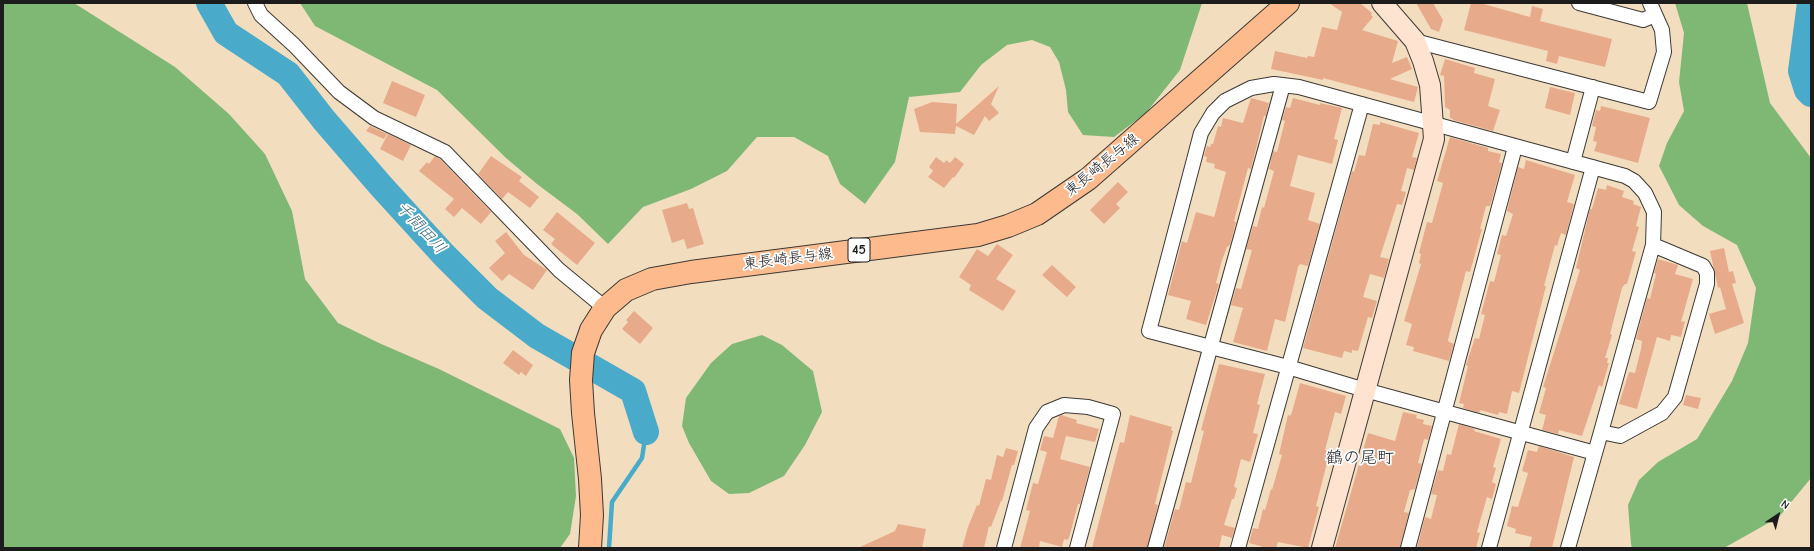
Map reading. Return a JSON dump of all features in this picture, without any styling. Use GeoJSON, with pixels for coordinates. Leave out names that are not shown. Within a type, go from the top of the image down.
{"type":"FeatureCollection","features":[{"type":"Feature","properties":{"kind":"main road","name":"東長崎長与線"},"geometry":{"type":"LineString","coordinates":[[590,548],[592,515],[583,413],[581,380],[582,353],[591,330],[605,308],[626,290],[652,279],[691,272],[978,235],[1008,226],[1037,214],[1088,179],[1288,3]]}},
{"type":"Feature","properties":{"kind":"street"},"geometry":{"type":"LineString","coordinates":[[255,3],[261,15],[294,45],[339,92],[374,118],[445,152],[559,270],[605,308]]}},
{"type":"Feature","properties":{"kind":"street"},"geometry":{"type":"LineString","coordinates":[[1322,548],[1434,139],[1434,123],[1430,86],[1415,41],[1382,3]]}},
{"type":"Feature","properties":{"kind":"street"},"geometry":{"type":"LineString","coordinates":[[1415,41],[1649,102],[1664,52],[1662,30],[1653,9],[1643,20],[1579,3]]}},
{"type":"Feature","properties":{"kind":"street"},"geometry":{"type":"LineString","coordinates":[[1568,548],[1601,432],[1653,245],[1654,212],[1645,193],[1625,176],[1515,147],[1313,90],[1274,84],[1251,88],[1224,101],[1213,112],[1201,133],[1149,331],[1288,367],[1365,390],[1595,452]]}},
{"type":"Feature","properties":{"kind":"street"},"geometry":{"type":"LineString","coordinates":[[1155,548],[1283,85]]}},
{"type":"Feature","properties":{"kind":"street"},"geometry":{"type":"LineString","coordinates":[[1573,162],[1593,87]]}},
{"type":"Feature","properties":{"kind":"street"},"geometry":{"type":"LineString","coordinates":[[1238,548],[1362,104]]}},
{"type":"Feature","properties":{"kind":"street"},"geometry":{"type":"LineString","coordinates":[[1408,548],[1515,147]]}},
{"type":"Feature","properties":{"kind":"street"},"geometry":{"type":"LineString","coordinates":[[1489,548],[1593,167]]}},
{"type":"Feature","properties":{"kind":"street"},"geometry":{"type":"LineString","coordinates":[[1601,432],[1620,436],[1662,413],[1675,397],[1706,284],[1707,274],[1703,266],[1653,245]]}},
{"type":"Feature","properties":{"kind":"street"},"geometry":{"type":"LineString","coordinates":[[1004,548],[1036,428],[1047,412],[1064,405],[1088,407],[1113,414],[1077,548]]}},
{"type":"Feature","properties":{"kind":"green space"},"geometry":{"type":"Polygon","coordinates":[[[3,3],[74,3],[175,67],[229,114],[265,154],[292,211],[305,279],[338,323],[379,343],[439,369],[560,429],[574,458],[576,496],[570,534],[560,548],[3,548],[3,3]]]}},
{"type":"Feature","properties":{"kind":"green space"},"geometry":{"type":"Polygon","coordinates":[[[300,3],[1202,3],[1180,70],[1146,113],[1114,137],[1083,135],[1068,112],[1066,90],[1059,62],[1050,47],[1032,40],[1007,45],[981,65],[960,92],[909,97],[895,162],[865,204],[840,184],[828,156],[794,137],[757,137],[727,171],[691,189],[643,207],[608,244],[577,214],[537,184],[506,158],[437,90],[315,26],[300,3]]]}},
{"type":"Feature","properties":{"kind":"green space"},"geometry":{"type":"Polygon","coordinates":[[[1675,3],[1747,3],[1770,103],[1811,158],[1811,478],[1779,517],[1724,548],[1632,548],[1631,544],[1628,505],[1639,480],[1658,462],[1697,439],[1732,381],[1748,343],[1756,288],[1737,245],[1703,226],[1679,205],[1659,166],[1667,143],[1684,111],[1679,82],[1684,33],[1675,3]]]}},
{"type":"Feature","properties":{"kind":"green space"},"geometry":{"type":"Polygon","coordinates":[[[762,335],[782,345],[813,371],[822,412],[805,445],[784,476],[749,493],[729,494],[711,481],[689,443],[682,426],[686,398],[711,363],[732,344],[762,335]]]}},
{"type":"Feature","properties":{"kind":"building"},"geometry":{"type":"Polygon","coordinates":[[[1329,3],[1360,3],[1372,13],[1371,15],[1373,17],[1362,30],[1398,41],[1392,63],[1407,57],[1412,69],[1390,79],[1418,87],[1414,102],[1323,78],[1323,80],[1271,69],[1275,51],[1307,58],[1308,56],[1314,57],[1322,27],[1337,30],[1342,12],[1329,3]]]}},
{"type":"Feature","properties":{"kind":"building"},"geometry":{"type":"Polygon","coordinates":[[[1416,3],[1433,3],[1443,20],[1439,32],[1431,29],[1416,3]]]}},
{"type":"Feature","properties":{"kind":"building"},"geometry":{"type":"Polygon","coordinates":[[[1471,3],[1480,3],[1530,17],[1532,6],[1543,9],[1540,21],[1612,39],[1605,67],[1559,56],[1557,64],[1546,61],[1548,51],[1464,30],[1471,3]]]}},
{"type":"Feature","properties":{"kind":"building"},"geometry":{"type":"Polygon","coordinates":[[[1445,59],[1475,68],[1474,73],[1495,79],[1488,106],[1500,110],[1493,131],[1450,118],[1450,110],[1445,107],[1444,76],[1440,75],[1445,59]]]}},
{"type":"Feature","properties":{"kind":"building"},"geometry":{"type":"Polygon","coordinates":[[[392,81],[425,95],[416,117],[383,103],[392,81]]]}},
{"type":"Feature","properties":{"kind":"building"},"geometry":{"type":"Polygon","coordinates":[[[999,86],[991,104],[999,113],[989,121],[985,116],[974,135],[956,126],[955,134],[920,132],[914,109],[932,102],[957,104],[956,124],[999,86]]]}},
{"type":"Feature","properties":{"kind":"building"},"geometry":{"type":"Polygon","coordinates":[[[1550,87],[1575,93],[1570,115],[1545,108],[1550,87]]]}},
{"type":"Feature","properties":{"kind":"building"},"geometry":{"type":"Polygon","coordinates":[[[1251,98],[1269,103],[1266,116],[1264,116],[1251,169],[1248,168],[1234,221],[1236,222],[1230,245],[1227,247],[1222,260],[1216,283],[1219,284],[1206,325],[1186,319],[1191,301],[1168,295],[1182,241],[1187,243],[1196,212],[1214,217],[1226,172],[1214,168],[1215,164],[1206,162],[1207,157],[1204,156],[1207,146],[1210,147],[1211,144],[1213,144],[1218,126],[1221,127],[1223,118],[1243,123],[1251,98]]]}},
{"type":"Feature","properties":{"kind":"building"},"geometry":{"type":"Polygon","coordinates":[[[1293,98],[1320,105],[1320,103],[1342,108],[1334,139],[1338,140],[1332,164],[1298,155],[1290,186],[1315,193],[1308,220],[1320,224],[1308,266],[1300,264],[1298,267],[1285,322],[1275,319],[1267,351],[1233,342],[1243,308],[1231,305],[1236,288],[1241,289],[1252,250],[1246,249],[1253,226],[1257,227],[1262,207],[1264,208],[1274,171],[1269,169],[1273,151],[1277,152],[1285,121],[1282,120],[1286,107],[1290,108],[1293,98]]]}},
{"type":"Feature","properties":{"kind":"building"},"geometry":{"type":"Polygon","coordinates":[[[1601,106],[1650,118],[1638,163],[1594,151],[1597,142],[1593,141],[1596,127],[1592,126],[1596,110],[1600,111],[1601,106]]]}},
{"type":"Feature","properties":{"kind":"building"},"geometry":{"type":"Polygon","coordinates":[[[1380,122],[1419,133],[1412,157],[1417,158],[1414,170],[1407,168],[1401,191],[1406,192],[1402,205],[1397,204],[1380,257],[1389,259],[1384,278],[1370,274],[1363,297],[1377,301],[1372,318],[1368,317],[1358,351],[1352,350],[1352,353],[1344,351],[1342,358],[1303,348],[1352,171],[1354,172],[1359,155],[1365,156],[1373,124],[1380,125],[1380,122]]]}},
{"type":"Feature","properties":{"kind":"building"},"geometry":{"type":"Polygon","coordinates":[[[370,126],[387,134],[384,139],[366,131],[370,126]]]}},
{"type":"Feature","properties":{"kind":"building"},"geometry":{"type":"Polygon","coordinates":[[[388,134],[411,145],[403,161],[380,149],[388,134]]]}},
{"type":"Feature","properties":{"kind":"building"},"geometry":{"type":"Polygon","coordinates":[[[1450,137],[1488,148],[1488,151],[1501,154],[1499,162],[1502,163],[1490,206],[1486,206],[1480,229],[1482,229],[1470,272],[1466,271],[1448,340],[1454,344],[1449,361],[1413,351],[1414,347],[1406,345],[1412,324],[1404,321],[1421,264],[1419,263],[1421,254],[1419,253],[1427,222],[1432,223],[1443,183],[1437,181],[1450,137]]]}},
{"type":"Feature","properties":{"kind":"building"},"geometry":{"type":"Polygon","coordinates":[[[435,156],[441,160],[491,212],[481,224],[462,208],[454,217],[445,209],[454,199],[419,171],[427,162],[429,164],[435,156]]]}},
{"type":"Feature","properties":{"kind":"building"},"geometry":{"type":"Polygon","coordinates":[[[491,156],[522,177],[519,181],[539,197],[530,208],[508,192],[502,199],[478,174],[491,156]]]}},
{"type":"Feature","properties":{"kind":"building"},"geometry":{"type":"Polygon","coordinates":[[[936,157],[944,163],[946,160],[950,163],[955,157],[964,164],[954,178],[953,177],[944,188],[928,177],[933,171],[929,167],[936,157]]]}},
{"type":"Feature","properties":{"kind":"building"},"geometry":{"type":"Polygon","coordinates":[[[1526,160],[1575,175],[1567,202],[1574,204],[1566,235],[1561,233],[1557,246],[1555,245],[1519,393],[1512,391],[1507,414],[1499,412],[1498,415],[1480,410],[1479,413],[1463,408],[1464,404],[1459,403],[1468,366],[1466,365],[1475,338],[1479,339],[1485,315],[1481,314],[1490,281],[1494,282],[1501,255],[1497,254],[1502,235],[1506,236],[1513,214],[1507,211],[1518,167],[1524,169],[1526,160]]]}},
{"type":"Feature","properties":{"kind":"building"},"geometry":{"type":"Polygon","coordinates":[[[1118,182],[1128,192],[1116,204],[1120,208],[1104,224],[1090,210],[1118,182]]]}},
{"type":"Feature","properties":{"kind":"building"},"geometry":{"type":"Polygon","coordinates":[[[1607,185],[1624,191],[1622,197],[1634,201],[1633,204],[1641,207],[1636,226],[1639,227],[1632,251],[1636,252],[1627,284],[1625,284],[1622,288],[1610,334],[1612,335],[1605,358],[1608,358],[1607,363],[1609,363],[1602,387],[1599,385],[1582,436],[1559,430],[1558,434],[1542,430],[1546,415],[1539,413],[1546,388],[1543,387],[1580,270],[1576,268],[1590,209],[1592,209],[1598,188],[1606,190],[1607,185]]]}},
{"type":"Feature","properties":{"kind":"building"},"geometry":{"type":"Polygon","coordinates":[[[687,203],[689,209],[693,208],[704,244],[687,249],[684,239],[672,243],[662,210],[687,203]]]}},
{"type":"Feature","properties":{"kind":"building"},"geometry":{"type":"Polygon","coordinates":[[[557,212],[595,243],[577,265],[551,244],[555,239],[543,230],[557,212]]]}},
{"type":"Feature","properties":{"kind":"building"},"geometry":{"type":"Polygon","coordinates":[[[506,232],[524,255],[547,270],[533,290],[509,274],[502,281],[489,268],[505,253],[495,241],[506,232]]]}},
{"type":"Feature","properties":{"kind":"building"},"geometry":{"type":"Polygon","coordinates":[[[997,244],[1013,255],[996,279],[1016,291],[1003,311],[969,290],[971,285],[959,277],[977,249],[988,256],[997,244]]]}},
{"type":"Feature","properties":{"kind":"building"},"geometry":{"type":"Polygon","coordinates":[[[1724,248],[1729,272],[1733,271],[1736,283],[1732,284],[1744,323],[1715,334],[1709,314],[1726,309],[1720,287],[1718,288],[1710,251],[1724,248]]]}},
{"type":"Feature","properties":{"kind":"building"},"geometry":{"type":"Polygon","coordinates":[[[1658,259],[1678,265],[1675,274],[1693,279],[1681,322],[1685,321],[1681,337],[1671,335],[1670,341],[1657,337],[1637,409],[1619,404],[1629,372],[1635,373],[1642,341],[1636,339],[1647,298],[1650,299],[1658,259]]]}},
{"type":"Feature","properties":{"kind":"building"},"geometry":{"type":"Polygon","coordinates":[[[1052,265],[1076,287],[1067,297],[1042,275],[1052,265]]]}},
{"type":"Feature","properties":{"kind":"building"},"geometry":{"type":"Polygon","coordinates":[[[634,311],[653,328],[640,344],[622,329],[628,322],[626,320],[634,311]]]}},
{"type":"Feature","properties":{"kind":"building"},"geometry":{"type":"Polygon","coordinates":[[[513,350],[533,365],[526,376],[521,372],[519,375],[503,363],[513,350]]]}},
{"type":"Feature","properties":{"kind":"building"},"geometry":{"type":"Polygon","coordinates":[[[1219,364],[1265,374],[1257,404],[1260,405],[1253,433],[1258,434],[1250,462],[1241,459],[1234,487],[1237,488],[1224,525],[1235,528],[1232,538],[1222,535],[1219,548],[1164,548],[1175,509],[1179,510],[1186,482],[1191,483],[1204,431],[1201,430],[1219,364]]]}},
{"type":"Feature","properties":{"kind":"building"},"geometry":{"type":"Polygon","coordinates":[[[1300,383],[1346,396],[1341,414],[1335,412],[1325,450],[1330,451],[1316,506],[1319,507],[1308,548],[1278,542],[1276,548],[1267,548],[1249,543],[1253,528],[1258,529],[1263,509],[1265,510],[1271,489],[1272,490],[1282,455],[1279,454],[1288,415],[1290,416],[1292,412],[1300,383]]]}},
{"type":"Feature","properties":{"kind":"building"},"geometry":{"type":"Polygon","coordinates":[[[1686,395],[1701,398],[1698,409],[1683,405],[1686,395]]]}},
{"type":"Feature","properties":{"kind":"building"},"geometry":{"type":"Polygon","coordinates":[[[1403,412],[1417,415],[1416,418],[1424,420],[1423,424],[1432,426],[1428,440],[1424,439],[1418,463],[1422,464],[1415,489],[1410,490],[1404,512],[1409,513],[1400,548],[1335,548],[1368,433],[1395,441],[1403,412]]]}},
{"type":"Feature","properties":{"kind":"building"},"geometry":{"type":"Polygon","coordinates":[[[1061,415],[1077,420],[1076,423],[1099,429],[1095,442],[1066,436],[1060,459],[1090,467],[1080,504],[1078,504],[1069,538],[1067,540],[1064,539],[1062,547],[1040,541],[1039,548],[1020,548],[1030,511],[1026,510],[1033,483],[1038,484],[1047,452],[1040,450],[1044,436],[1053,438],[1059,416],[1061,415]]]}},
{"type":"Feature","properties":{"kind":"building"},"geometry":{"type":"Polygon","coordinates":[[[1130,415],[1172,427],[1171,430],[1173,431],[1155,504],[1158,505],[1147,548],[1092,548],[1120,442],[1124,443],[1130,415]]]}},
{"type":"Feature","properties":{"kind":"building"},"geometry":{"type":"Polygon","coordinates":[[[1459,424],[1475,429],[1474,431],[1501,439],[1493,467],[1496,468],[1492,482],[1496,484],[1492,499],[1487,497],[1477,532],[1480,533],[1476,548],[1417,548],[1425,517],[1431,519],[1437,495],[1431,494],[1438,470],[1443,471],[1447,454],[1451,455],[1459,424]]]}},
{"type":"Feature","properties":{"kind":"building"},"geometry":{"type":"Polygon","coordinates":[[[1539,446],[1574,457],[1552,548],[1529,548],[1532,537],[1515,533],[1516,529],[1507,526],[1512,506],[1518,507],[1528,473],[1522,471],[1528,450],[1537,452],[1539,446]]]}},
{"type":"Feature","properties":{"kind":"building"},"geometry":{"type":"Polygon","coordinates":[[[1006,448],[1018,451],[1014,465],[1012,465],[1002,501],[991,527],[989,526],[984,548],[962,548],[968,527],[977,505],[979,506],[986,479],[991,480],[997,455],[1003,457],[1006,448]]]}},
{"type":"Feature","properties":{"kind":"building"},"geometry":{"type":"Polygon","coordinates":[[[898,524],[926,529],[922,548],[858,548],[895,531],[898,524]]]}},
{"type":"Feature","properties":{"kind":"waterway","name":"千間田川"},"geometry":{"type":"LineString","coordinates":[[209,3],[226,33],[288,74],[324,120],[381,186],[444,255],[487,298],[537,336],[633,391],[646,432]]}},
{"type":"Feature","properties":{"kind":"waterway"},"geometry":{"type":"LineString","coordinates":[[1810,3],[1801,71],[1807,90],[1811,94]]}},
{"type":"Feature","properties":{"kind":"waterway"},"geometry":{"type":"LineString","coordinates":[[609,548],[612,502],[642,458],[646,432]]}},
{"type":"Feature","properties":{"kind":"district","name":"鶴の尾町"},"geometry":{"type":"Point","coordinates":[1360,458]}}]}
